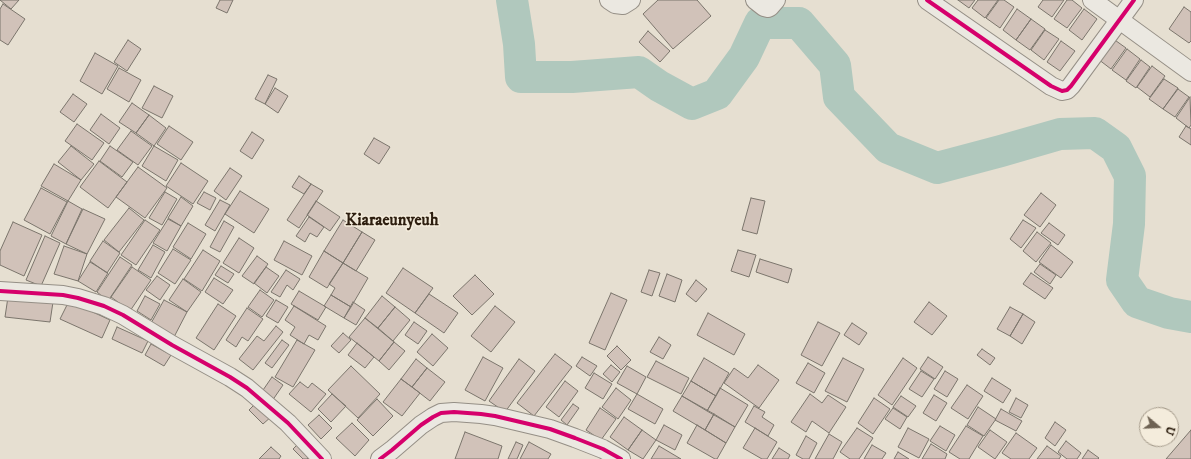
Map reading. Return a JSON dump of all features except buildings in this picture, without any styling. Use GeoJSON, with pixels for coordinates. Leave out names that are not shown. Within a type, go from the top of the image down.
{"type":"FeatureCollection","features":[{"type":"Feature","properties":{"kind":"street"},"geometry":{"type":"LineString","coordinates":[[610,0],[615,4],[623,4],[631,0]]}},
{"type":"Feature","properties":{"kind":"street"},"geometry":{"type":"LineString","coordinates":[[755,0],[764,7],[768,8],[776,0]]}},
{"type":"Feature","properties":{"kind":"street"},"geometry":{"type":"LineString","coordinates":[[927,0],[1056,89],[1062,91],[1067,90],[1071,86],[1134,0]]}},
{"type":"Feature","properties":{"kind":"street"},"geometry":{"type":"LineString","coordinates":[[1092,0],[1191,72]]}},
{"type":"Feature","properties":{"kind":"street"},"geometry":{"type":"LineString","coordinates":[[0,291],[62,295],[78,298],[104,306],[123,315],[247,388],[288,423],[322,459]]}},
{"type":"Feature","properties":{"kind":"street"},"geometry":{"type":"LineString","coordinates":[[380,459],[421,424],[432,417],[441,413],[454,412],[495,416],[550,429],[603,449],[621,459]]}},
{"type":"Feature","properties":{"kind":"waterway"},"geometry":{"type":"LineString","coordinates":[[512,0],[519,44],[521,77],[572,77],[639,72],[659,86],[692,104],[717,94],[744,57],[760,23],[799,23],[835,65],[839,97],[888,148],[937,168],[1060,134],[1095,133],[1116,148],[1130,176],[1129,224],[1122,280],[1137,302],[1169,313],[1191,317]]}},
{"type":"Feature","properties":{"kind":"cycle path"},"geometry":{"type":"LineString","coordinates":[[927,0],[1051,86],[1062,91],[1067,90],[1071,86],[1134,0]]}},
{"type":"Feature","properties":{"kind":"cycle path"},"geometry":{"type":"LineString","coordinates":[[0,291],[63,295],[104,306],[123,315],[247,388],[288,423],[322,459]]}},
{"type":"Feature","properties":{"kind":"cycle path"},"geometry":{"type":"LineString","coordinates":[[380,459],[433,417],[441,413],[454,412],[495,416],[550,429],[603,449],[621,459]]}},
{"type":"Feature","properties":{"kind":"district","name":"Kiaraeunyeuh"},"geometry":{"type":"Point","coordinates":[392,221]}}]}
